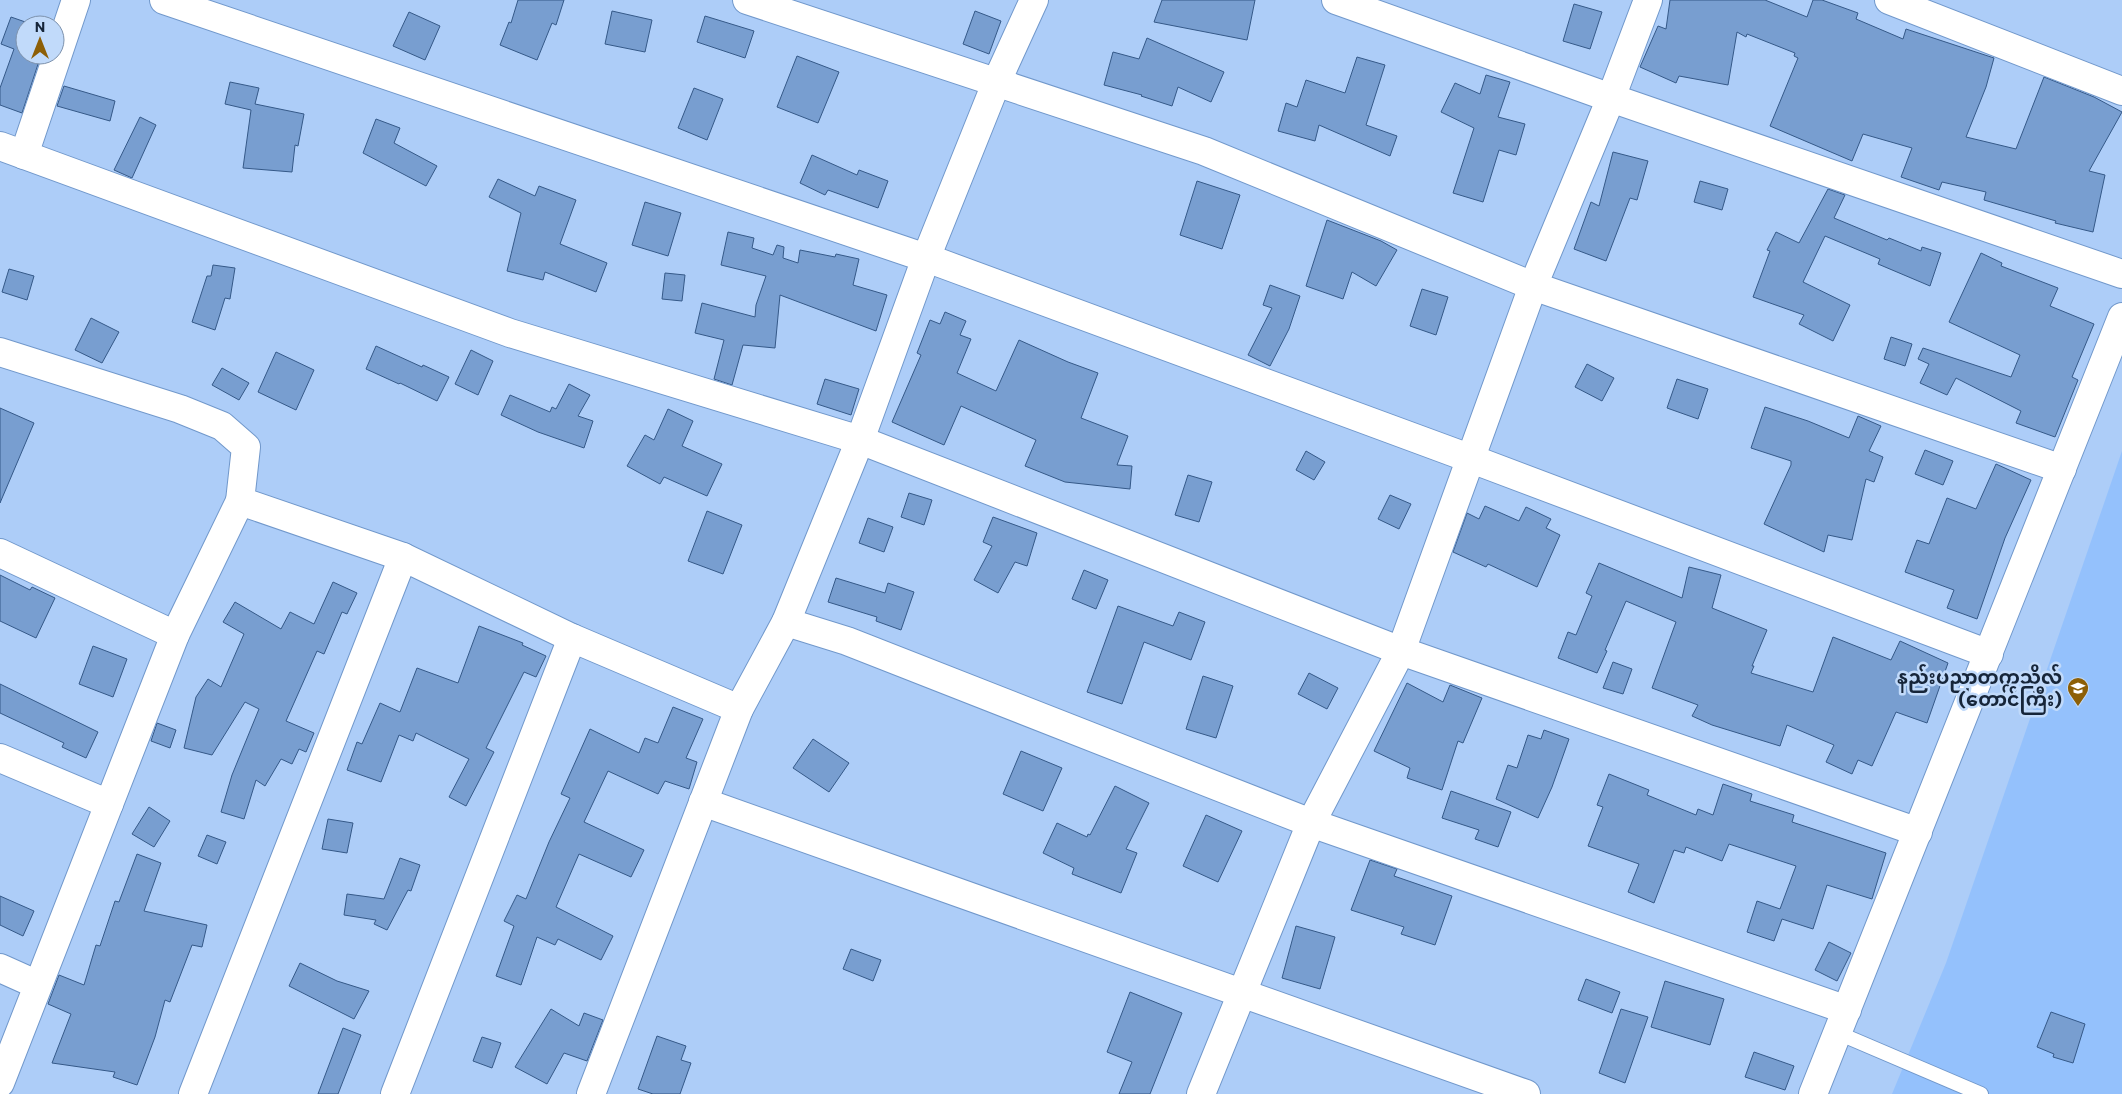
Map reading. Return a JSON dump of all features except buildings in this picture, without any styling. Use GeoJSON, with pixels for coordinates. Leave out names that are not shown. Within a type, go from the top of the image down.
{"type":"FeatureCollection","features":[{"type":"Feature","properties":{"kind":"street"},"geometry":{"type":"LineString","coordinates":[[76,0],[12,150],[510,332],[860,440],[1401,651],[1918,832]]}},
{"type":"Feature","properties":{"kind":"street"},"geometry":{"type":"LineString","coordinates":[[164,0],[926,258],[1469,458],[1989,654]]}},
{"type":"Feature","properties":{"kind":"street"},"geometry":{"type":"LineString","coordinates":[[746,0],[1204,151],[1533,286],[2062,469]]}},
{"type":"Feature","properties":{"kind":"street"},"geometry":{"type":"LineString","coordinates":[[591,1094],[739,709],[786,622],[860,440],[926,258],[997,82],[1034,0]]}},
{"type":"Feature","properties":{"kind":"street"},"geometry":{"type":"LineString","coordinates":[[1336,0],[1611,98],[2122,274]]}},
{"type":"Feature","properties":{"kind":"street"},"geometry":{"type":"LineString","coordinates":[[1200,1094],[1311,823],[1401,651],[1469,458],[1533,286],[1611,98],[1648,0]]}},
{"type":"Feature","properties":{"kind":"street"},"geometry":{"type":"LineString","coordinates":[[1889,0],[2122,91]]}},
{"type":"Feature","properties":{"kind":"street"},"geometry":{"type":"LineString","coordinates":[[1813,1094],[2122,317]]}},
{"type":"Feature","properties":{"kind":"street"},"geometry":{"type":"LineString","coordinates":[[0,352],[180,409],[222,426],[246,447],[240,502],[175,635],[0,1082]]}},
{"type":"Feature","properties":{"kind":"street"},"geometry":{"type":"LineString","coordinates":[[240,502],[402,557],[572,638],[739,709]]}},
{"type":"Feature","properties":{"kind":"street"},"geometry":{"type":"LineString","coordinates":[[0,553],[175,635]]}},
{"type":"Feature","properties":{"kind":"street"},"geometry":{"type":"LineString","coordinates":[[193,1094],[402,557]]}},
{"type":"Feature","properties":{"kind":"street"},"geometry":{"type":"LineString","coordinates":[[786,622],[848,641],[1311,823],[1842,1022]]}},
{"type":"Feature","properties":{"kind":"street"},"geometry":{"type":"LineString","coordinates":[[395,1094],[572,638]]}},
{"type":"Feature","properties":{"kind":"street"},"geometry":{"type":"LineString","coordinates":[[0,758],[109,804]]}},
{"type":"Feature","properties":{"kind":"street"},"geometry":{"type":"LineString","coordinates":[[704,802],[1526,1094]]}},
{"type":"Feature","properties":{"kind":"street"},"geometry":{"type":"LineString","coordinates":[[0,968],[38,985]]}},
{"type":"Feature","properties":{"kind":"lane"},"geometry":{"type":"LineString","coordinates":[[1842,1022],[1981,1094]]}},
{"type":"Feature","properties":{"kind":"shaded area","name":"နည်းပညာတက္ကသိုလ် (တောင်ကြီး)"},"geometry":{"type":"Polygon","coordinates":[[[2122,451],[2122,1094],[1892,1094],[1946,963],[2122,451]]]}},
{"type":"Feature","properties":{"kind":"place","name":"နည်းပညာတက္ကသိုလ် (တောင်ကြီး)"},"geometry":{"type":"Point","coordinates":[2078,707]}}]}
